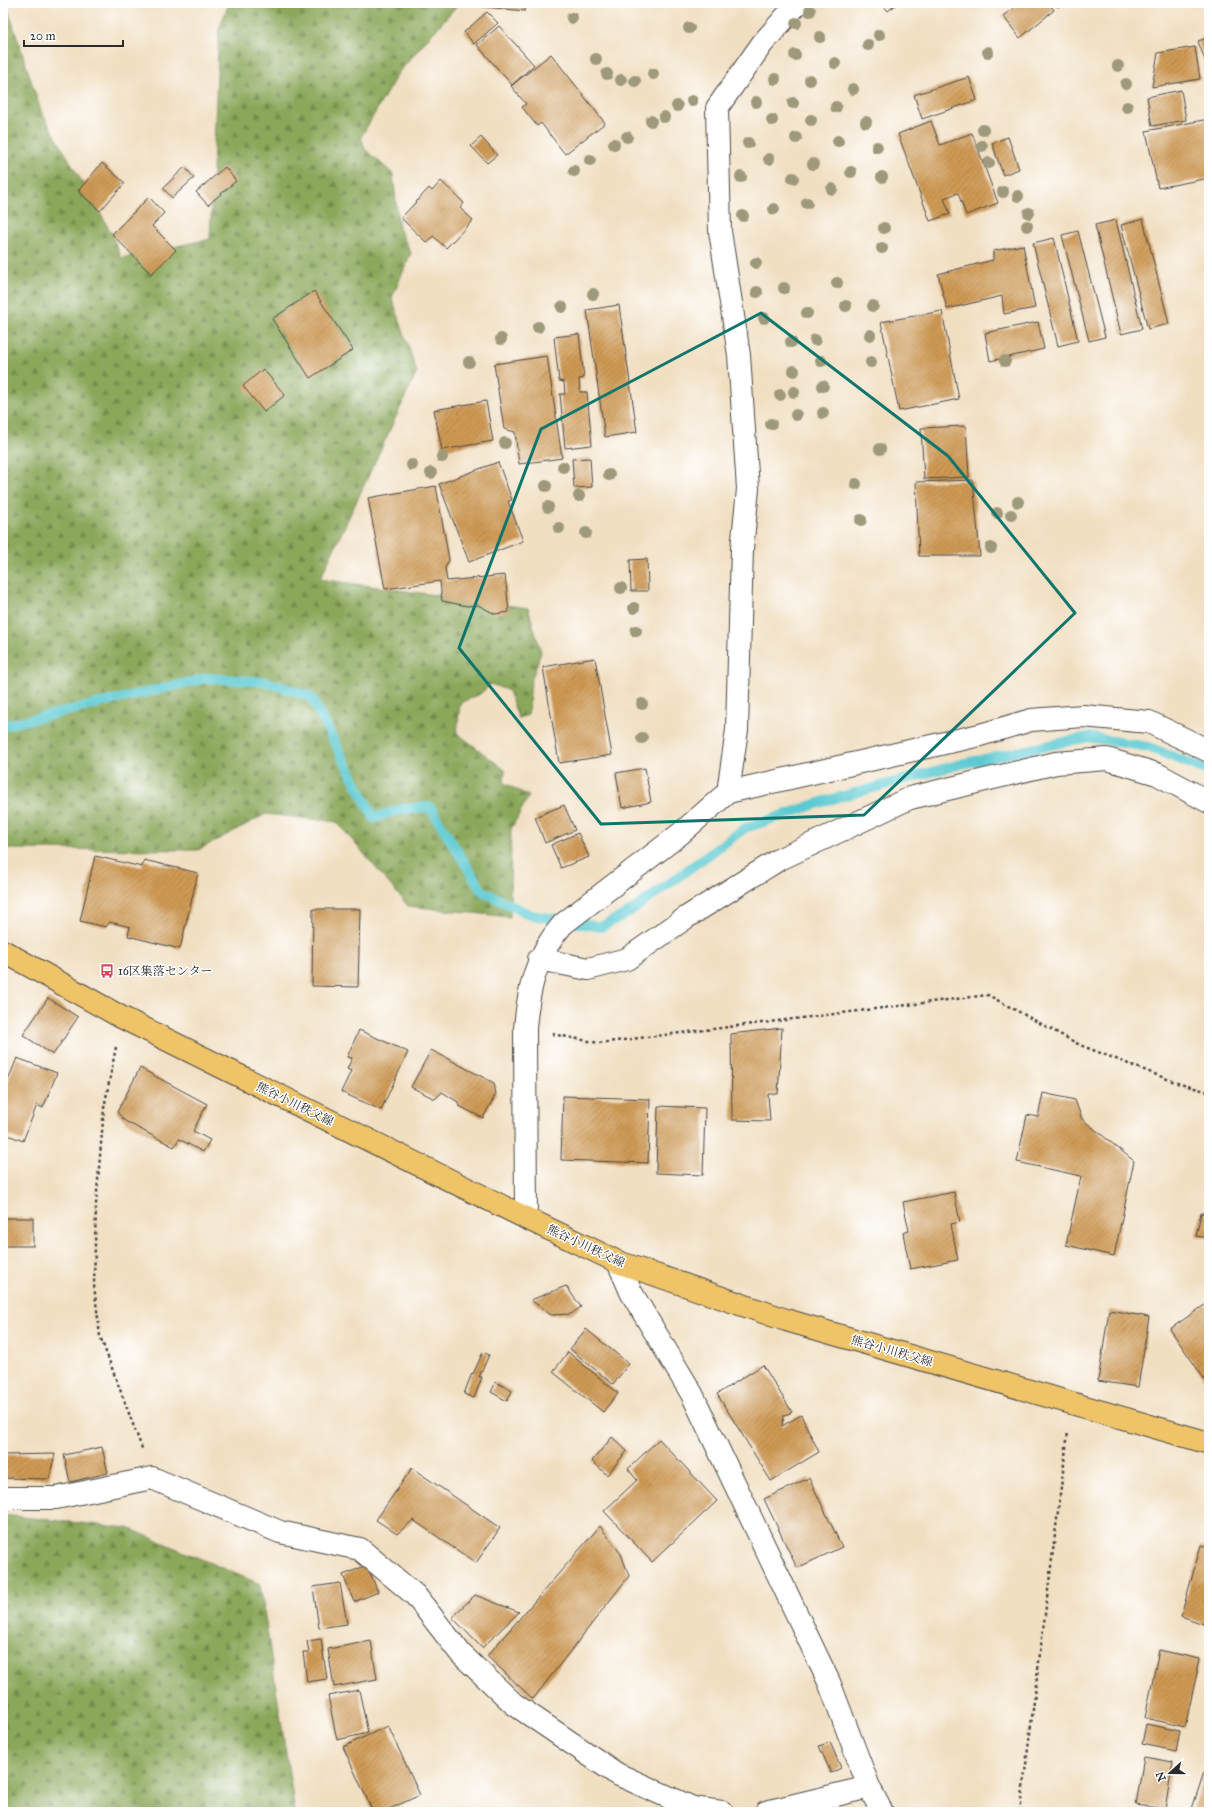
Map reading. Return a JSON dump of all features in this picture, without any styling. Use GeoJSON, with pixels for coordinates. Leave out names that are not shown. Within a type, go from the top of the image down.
{"type":"FeatureCollection","features":[{"type":"Feature","properties":{"kind":"main road","name":"熊谷小川秩父線"},"geometry":{"type":"LineString","coordinates":[[3,952],[122,1017],[526,1218],[618,1262],[786,1320],[1209,1443]]}},
{"type":"Feature","properties":{"kind":"street"},"geometry":{"type":"LineString","coordinates":[[728,792],[736,730],[742,549],[748,489],[739,355],[720,231],[717,108],[762,44],[798,3]]}},
{"type":"Feature","properties":{"kind":"street"},"geometry":{"type":"LineString","coordinates":[[526,1218],[525,1029],[527,1003],[534,972],[539,959],[562,924],[680,834],[728,792],[972,737],[1031,720],[1083,716],[1149,722],[1209,751]]}},
{"type":"Feature","properties":{"kind":"street"},"geometry":{"type":"LineString","coordinates":[[539,959],[588,969],[627,959],[687,918],[778,860],[910,798],[1048,765],[1107,759],[1157,774],[1209,802]]}},
{"type":"Feature","properties":{"kind":"street"},"geometry":{"type":"LineString","coordinates":[[618,1262],[631,1292],[699,1408],[829,1682],[870,1787],[882,1812]]}},
{"type":"Feature","properties":{"kind":"street"},"geometry":{"type":"LineString","coordinates":[[3,1498],[56,1498],[152,1478],[280,1532],[360,1549],[415,1594],[462,1654],[514,1704],[617,1774],[694,1808],[722,1812]]}},
{"type":"Feature","properties":{"kind":"street"},"geometry":{"type":"LineString","coordinates":[[766,1812],[870,1787]]}},
{"type":"Feature","properties":{"kind":"path"},"geometry":{"type":"LineString","coordinates":[[525,1029],[599,1043],[988,995],[1080,1045],[1180,1084],[1209,1092]]}},
{"type":"Feature","properties":{"kind":"path"},"geometry":{"type":"LineString","coordinates":[[122,1017],[104,1108],[96,1204],[94,1285],[100,1336],[152,1478]]}},
{"type":"Feature","properties":{"kind":"path"},"geometry":{"type":"LineString","coordinates":[[1020,1812],[1072,1403]]}},
{"type":"Feature","properties":{"kind":"highlighted area"},"geometry":{"type":"Polygon","coordinates":[[[761,313],[948,456],[1075,613],[864,815],[601,824],[459,648],[541,429],[761,313]]]}},
{"type":"Feature","properties":{"kind":"green space"},"geometry":{"type":"Polygon","coordinates":[[[3,3],[6,3],[41,111],[112,234],[121,258],[210,239],[219,29],[229,3],[459,3],[398,73],[361,137],[365,149],[393,174],[399,228],[411,253],[392,298],[417,372],[320,579],[528,608],[541,652],[531,681],[528,715],[518,718],[509,691],[491,684],[480,694],[460,703],[457,733],[505,770],[504,783],[529,796],[511,829],[510,917],[408,906],[337,822],[266,814],[198,850],[3,849],[3,3]]]}},
{"type":"Feature","properties":{"kind":"green space"},"geometry":{"type":"Polygon","coordinates":[[[3,1515],[128,1528],[260,1584],[295,1812],[3,1812],[3,1515]]]}},
{"type":"Feature","properties":{"kind":"building"},"geometry":{"type":"Polygon","coordinates":[[[475,3],[526,3],[525,11],[475,6],[475,3]]]}},
{"type":"Feature","properties":{"kind":"building"},"geometry":{"type":"Polygon","coordinates":[[[881,3],[898,3],[888,11],[881,3]]]}},
{"type":"Feature","properties":{"kind":"building"},"geometry":{"type":"Polygon","coordinates":[[[1016,3],[1049,3],[1054,10],[1020,38],[1003,16],[1018,5],[1016,3]]]}},
{"type":"Feature","properties":{"kind":"building"},"geometry":{"type":"Polygon","coordinates":[[[1055,3],[1063,3],[1058,7],[1055,3]]]}},
{"type":"Feature","properties":{"kind":"building"},"geometry":{"type":"Polygon","coordinates":[[[487,12],[498,23],[474,44],[464,32],[487,12]]]}},
{"type":"Feature","properties":{"kind":"building"},"geometry":{"type":"Polygon","coordinates":[[[499,26],[534,65],[512,85],[477,45],[499,26]]]}},
{"type":"Feature","properties":{"kind":"building"},"geometry":{"type":"Polygon","coordinates":[[[1209,37],[1209,62],[1206,63],[1198,41],[1209,37]]]}},
{"type":"Feature","properties":{"kind":"building"},"geometry":{"type":"Polygon","coordinates":[[[1195,47],[1200,79],[1152,87],[1158,53],[1195,47]]]}},
{"type":"Feature","properties":{"kind":"building"},"geometry":{"type":"Polygon","coordinates":[[[551,54],[605,123],[565,154],[541,123],[537,126],[522,107],[526,104],[511,86],[551,54]]]}},
{"type":"Feature","properties":{"kind":"building"},"geometry":{"type":"Polygon","coordinates":[[[969,77],[977,100],[922,119],[914,95],[969,77]]]}},
{"type":"Feature","properties":{"kind":"building"},"geometry":{"type":"Polygon","coordinates":[[[1181,90],[1186,120],[1152,126],[1147,97],[1181,90]]]}},
{"type":"Feature","properties":{"kind":"building"},"geometry":{"type":"Polygon","coordinates":[[[1209,119],[1209,178],[1158,188],[1146,131],[1209,119]]]}},
{"type":"Feature","properties":{"kind":"building"},"geometry":{"type":"Polygon","coordinates":[[[931,121],[940,145],[972,133],[998,203],[966,215],[958,193],[944,198],[950,214],[930,221],[898,134],[931,121]]]}},
{"type":"Feature","properties":{"kind":"building"},"geometry":{"type":"Polygon","coordinates":[[[481,137],[497,155],[487,163],[471,146],[481,137]]]}},
{"type":"Feature","properties":{"kind":"building"},"geometry":{"type":"Polygon","coordinates":[[[1008,137],[1019,169],[1003,175],[992,143],[1008,137]]]}},
{"type":"Feature","properties":{"kind":"building"},"geometry":{"type":"Polygon","coordinates":[[[102,163],[125,183],[100,211],[78,191],[102,163]]]}},
{"type":"Feature","properties":{"kind":"building"},"geometry":{"type":"Polygon","coordinates":[[[185,167],[194,178],[172,198],[163,188],[185,167]]]}},
{"type":"Feature","properties":{"kind":"building"},"geometry":{"type":"Polygon","coordinates":[[[225,167],[236,181],[208,205],[196,192],[225,167]]]}},
{"type":"Feature","properties":{"kind":"building"},"geometry":{"type":"Polygon","coordinates":[[[441,181],[464,203],[460,208],[473,220],[446,248],[433,236],[427,243],[401,218],[429,188],[432,191],[441,181]]]}},
{"type":"Feature","properties":{"kind":"building"},"geometry":{"type":"Polygon","coordinates":[[[149,197],[164,213],[152,226],[176,250],[151,274],[112,234],[149,197]]]}},
{"type":"Feature","properties":{"kind":"building"},"geometry":{"type":"Polygon","coordinates":[[[1143,219],[1169,324],[1148,329],[1121,225],[1143,219]]]}},
{"type":"Feature","properties":{"kind":"building"},"geometry":{"type":"Polygon","coordinates":[[[1116,220],[1142,329],[1121,334],[1095,225],[1116,220]]]}},
{"type":"Feature","properties":{"kind":"building"},"geometry":{"type":"Polygon","coordinates":[[[1078,231],[1105,337],[1089,341],[1062,235],[1078,231]]]}},
{"type":"Feature","properties":{"kind":"building"},"geometry":{"type":"Polygon","coordinates":[[[1054,238],[1078,341],[1058,346],[1033,243],[1054,238]]]}},
{"type":"Feature","properties":{"kind":"building"},"geometry":{"type":"Polygon","coordinates":[[[1023,245],[1035,308],[1004,314],[1002,296],[947,309],[938,274],[993,260],[993,251],[1023,245]]]}},
{"type":"Feature","properties":{"kind":"building"},"geometry":{"type":"Polygon","coordinates":[[[314,291],[353,350],[310,378],[272,319],[314,291]]]}},
{"type":"Feature","properties":{"kind":"building"},"geometry":{"type":"Polygon","coordinates":[[[619,305],[637,432],[605,437],[587,310],[619,305]]]}},
{"type":"Feature","properties":{"kind":"building"},"geometry":{"type":"Polygon","coordinates":[[[942,311],[959,399],[899,411],[881,322],[942,311]]]}},
{"type":"Feature","properties":{"kind":"building"},"geometry":{"type":"Polygon","coordinates":[[[1038,322],[1044,349],[990,361],[985,333],[1038,322]]]}},
{"type":"Feature","properties":{"kind":"building"},"geometry":{"type":"Polygon","coordinates":[[[579,334],[584,378],[579,379],[580,392],[587,392],[592,445],[565,448],[560,394],[565,394],[564,382],[559,381],[554,337],[579,334]]]}},
{"type":"Feature","properties":{"kind":"building"},"geometry":{"type":"Polygon","coordinates":[[[547,356],[562,458],[519,464],[515,432],[504,429],[494,364],[547,356]]]}},
{"type":"Feature","properties":{"kind":"building"},"geometry":{"type":"Polygon","coordinates":[[[263,369],[285,395],[264,412],[243,386],[263,369]]]}},
{"type":"Feature","properties":{"kind":"building"},"geometry":{"type":"Polygon","coordinates":[[[486,401],[493,441],[442,450],[434,410],[486,401]]]}},
{"type":"Feature","properties":{"kind":"building"},"geometry":{"type":"Polygon","coordinates":[[[966,426],[969,477],[924,479],[921,428],[966,426]]]}},
{"type":"Feature","properties":{"kind":"building"},"geometry":{"type":"Polygon","coordinates":[[[590,458],[592,487],[574,488],[572,459],[590,458]]]}},
{"type":"Feature","properties":{"kind":"building"},"geometry":{"type":"Polygon","coordinates":[[[498,462],[512,500],[508,501],[523,541],[469,562],[439,484],[498,462]]]}},
{"type":"Feature","properties":{"kind":"building"},"geometry":{"type":"Polygon","coordinates":[[[973,480],[980,556],[919,556],[916,482],[973,480]]]}},
{"type":"Feature","properties":{"kind":"building"},"geometry":{"type":"Polygon","coordinates":[[[436,486],[449,560],[445,568],[447,581],[505,575],[509,612],[495,614],[478,605],[467,606],[442,601],[440,581],[385,589],[368,498],[436,486]]]}},
{"type":"Feature","properties":{"kind":"building"},"geometry":{"type":"Polygon","coordinates":[[[647,559],[648,591],[631,591],[630,560],[647,559]]]}},
{"type":"Feature","properties":{"kind":"building"},"geometry":{"type":"Polygon","coordinates":[[[595,658],[612,755],[559,763],[543,667],[595,658]]]}},
{"type":"Feature","properties":{"kind":"building"},"geometry":{"type":"Polygon","coordinates":[[[645,768],[651,802],[622,808],[616,773],[645,768]]]}},
{"type":"Feature","properties":{"kind":"building"},"geometry":{"type":"Polygon","coordinates":[[[564,805],[575,830],[545,843],[535,817],[564,805]]]}},
{"type":"Feature","properties":{"kind":"building"},"geometry":{"type":"Polygon","coordinates":[[[578,833],[589,857],[561,868],[551,845],[578,833]]]}},
{"type":"Feature","properties":{"kind":"building"},"geometry":{"type":"Polygon","coordinates":[[[95,856],[142,867],[144,860],[198,873],[180,949],[128,936],[130,927],[110,922],[106,927],[80,921],[95,856]]]}},
{"type":"Feature","properties":{"kind":"building"},"geometry":{"type":"Polygon","coordinates":[[[313,909],[360,909],[358,987],[312,986],[313,909]]]}},
{"type":"Feature","properties":{"kind":"building"},"geometry":{"type":"Polygon","coordinates":[[[48,998],[78,1017],[53,1055],[23,1035],[48,998]]]}},
{"type":"Feature","properties":{"kind":"building"},"geometry":{"type":"Polygon","coordinates":[[[782,1028],[778,1094],[768,1094],[770,1121],[732,1120],[731,1034],[782,1028]]]}},
{"type":"Feature","properties":{"kind":"building"},"geometry":{"type":"Polygon","coordinates":[[[359,1030],[408,1052],[381,1110],[341,1092],[351,1071],[347,1069],[352,1058],[347,1057],[359,1030]]]}},
{"type":"Feature","properties":{"kind":"building"},"geometry":{"type":"Polygon","coordinates":[[[431,1050],[494,1083],[496,1094],[483,1118],[459,1106],[458,1102],[442,1092],[435,1099],[411,1087],[431,1050]]]}},
{"type":"Feature","properties":{"kind":"building"},"geometry":{"type":"Polygon","coordinates":[[[17,1058],[57,1073],[43,1108],[37,1105],[23,1141],[3,1133],[3,1093],[17,1058]]]}},
{"type":"Feature","properties":{"kind":"building"},"geometry":{"type":"Polygon","coordinates":[[[140,1068],[207,1104],[193,1131],[210,1140],[203,1152],[179,1139],[174,1147],[125,1121],[117,1112],[140,1068]]]}},
{"type":"Feature","properties":{"kind":"building"},"geometry":{"type":"Polygon","coordinates":[[[1043,1093],[1075,1100],[1082,1119],[1134,1161],[1114,1256],[1066,1245],[1081,1176],[1017,1162],[1027,1115],[1038,1117],[1043,1093]]]}},
{"type":"Feature","properties":{"kind":"building"},"geometry":{"type":"Polygon","coordinates":[[[563,1096],[650,1099],[648,1163],[561,1160],[563,1096]]]}},
{"type":"Feature","properties":{"kind":"building"},"geometry":{"type":"Polygon","coordinates":[[[658,1106],[705,1108],[703,1175],[656,1173],[658,1106]]]}},
{"type":"Feature","properties":{"kind":"building"},"geometry":{"type":"Polygon","coordinates":[[[954,1192],[960,1222],[951,1224],[958,1260],[910,1269],[903,1233],[909,1231],[903,1202],[954,1192]]]}},
{"type":"Feature","properties":{"kind":"building"},"geometry":{"type":"Polygon","coordinates":[[[1208,1202],[1209,1238],[1196,1236],[1201,1213],[1206,1214],[1208,1202]]]}},
{"type":"Feature","properties":{"kind":"building"},"geometry":{"type":"Polygon","coordinates":[[[3,1218],[33,1218],[33,1246],[3,1246],[3,1218]]]}},
{"type":"Feature","properties":{"kind":"building"},"geometry":{"type":"Polygon","coordinates":[[[566,1286],[581,1307],[571,1314],[551,1315],[531,1300],[566,1286]]]}},
{"type":"Feature","properties":{"kind":"building"},"geometry":{"type":"Polygon","coordinates":[[[1206,1304],[1209,1309],[1209,1377],[1205,1380],[1170,1329],[1206,1304]]]}},
{"type":"Feature","properties":{"kind":"building"},"geometry":{"type":"Polygon","coordinates":[[[1109,1310],[1149,1317],[1138,1387],[1098,1381],[1109,1310]]]}},
{"type":"Feature","properties":{"kind":"building"},"geometry":{"type":"Polygon","coordinates":[[[586,1329],[629,1364],[613,1384],[570,1349],[586,1329]]]}},
{"type":"Feature","properties":{"kind":"building"},"geometry":{"type":"Polygon","coordinates":[[[483,1352],[489,1355],[479,1377],[482,1377],[474,1398],[464,1394],[472,1373],[473,1374],[483,1352]]]}},
{"type":"Feature","properties":{"kind":"building"},"geometry":{"type":"Polygon","coordinates":[[[568,1352],[618,1393],[603,1412],[553,1372],[568,1352]]]}},
{"type":"Feature","properties":{"kind":"building"},"geometry":{"type":"Polygon","coordinates":[[[763,1365],[792,1412],[784,1416],[782,1426],[801,1415],[819,1452],[771,1481],[717,1394],[763,1365]]]}},
{"type":"Feature","properties":{"kind":"building"},"geometry":{"type":"Polygon","coordinates":[[[496,1382],[512,1391],[507,1401],[491,1392],[496,1382]]]}},
{"type":"Feature","properties":{"kind":"building"},"geometry":{"type":"Polygon","coordinates":[[[612,1437],[627,1451],[607,1475],[592,1461],[612,1437]]]}},
{"type":"Feature","properties":{"kind":"building"},"geometry":{"type":"Polygon","coordinates":[[[659,1439],[717,1501],[652,1562],[604,1511],[637,1480],[628,1469],[659,1439]]]}},
{"type":"Feature","properties":{"kind":"building"},"geometry":{"type":"Polygon","coordinates":[[[102,1447],[108,1473],[70,1482],[64,1455],[102,1447]]]}},
{"type":"Feature","properties":{"kind":"building"},"geometry":{"type":"Polygon","coordinates":[[[55,1454],[49,1479],[3,1478],[3,1455],[55,1454]]]}},
{"type":"Feature","properties":{"kind":"building"},"geometry":{"type":"Polygon","coordinates":[[[412,1468],[500,1528],[476,1563],[413,1520],[397,1534],[376,1520],[412,1468]]]}},
{"type":"Feature","properties":{"kind":"building"},"geometry":{"type":"Polygon","coordinates":[[[809,1478],[842,1547],[797,1568],[764,1499],[809,1478]]]}},
{"type":"Feature","properties":{"kind":"building"},"geometry":{"type":"Polygon","coordinates":[[[600,1526],[621,1554],[629,1576],[533,1699],[487,1656],[600,1526]]]}},
{"type":"Feature","properties":{"kind":"building"},"geometry":{"type":"Polygon","coordinates":[[[1201,1545],[1209,1547],[1209,1626],[1181,1616],[1201,1545]]]}},
{"type":"Feature","properties":{"kind":"building"},"geometry":{"type":"Polygon","coordinates":[[[367,1565],[378,1592],[354,1602],[343,1575],[367,1565]]]}},
{"type":"Feature","properties":{"kind":"building"},"geometry":{"type":"Polygon","coordinates":[[[340,1583],[347,1624],[319,1628],[313,1587],[340,1583]]]}},
{"type":"Feature","properties":{"kind":"building"},"geometry":{"type":"Polygon","coordinates":[[[475,1595],[519,1612],[482,1648],[452,1617],[475,1595]]]}},
{"type":"Feature","properties":{"kind":"building"},"geometry":{"type":"Polygon","coordinates":[[[321,1639],[327,1679],[307,1682],[303,1652],[309,1652],[307,1641],[321,1639]]]}},
{"type":"Feature","properties":{"kind":"building"},"geometry":{"type":"Polygon","coordinates":[[[371,1641],[377,1679],[334,1687],[328,1649],[371,1641]]]}},
{"type":"Feature","properties":{"kind":"building"},"geometry":{"type":"Polygon","coordinates":[[[1159,1650],[1200,1659],[1185,1727],[1145,1718],[1159,1650]]]}},
{"type":"Feature","properties":{"kind":"building"},"geometry":{"type":"Polygon","coordinates":[[[359,1690],[368,1733],[337,1740],[328,1696],[359,1690]]]}},
{"type":"Feature","properties":{"kind":"building"},"geometry":{"type":"Polygon","coordinates":[[[1146,1724],[1180,1731],[1176,1751],[1142,1744],[1146,1724]]]}},
{"type":"Feature","properties":{"kind":"building"},"geometry":{"type":"Polygon","coordinates":[[[388,1726],[420,1795],[383,1812],[373,1812],[343,1747],[388,1726]]]}},
{"type":"Feature","properties":{"kind":"building"},"geometry":{"type":"Polygon","coordinates":[[[830,1742],[841,1768],[831,1773],[819,1746],[830,1742]]]}},
{"type":"Feature","properties":{"kind":"building"},"geometry":{"type":"Polygon","coordinates":[[[1144,1757],[1173,1762],[1165,1809],[1136,1805],[1144,1757]]]}},
{"type":"Feature","properties":{"kind":"building"},"geometry":{"type":"Polygon","coordinates":[[[1204,1772],[1209,1774],[1209,1812],[1191,1812],[1204,1772]]]}},
{"type":"Feature","properties":{"kind":"waterway"},"geometry":{"type":"LineString","coordinates":[[3,726],[207,678],[267,682],[311,697],[374,818],[401,809],[430,807],[482,891],[531,915],[601,927],[630,912],[745,828],[825,801],[961,764],[1088,737],[1148,747],[1209,771]]}},
{"type":"Feature","properties":{"kind":"place","name":"16区集落センター"},"geometry":{"type":"Point","coordinates":[107,971]}}]}
